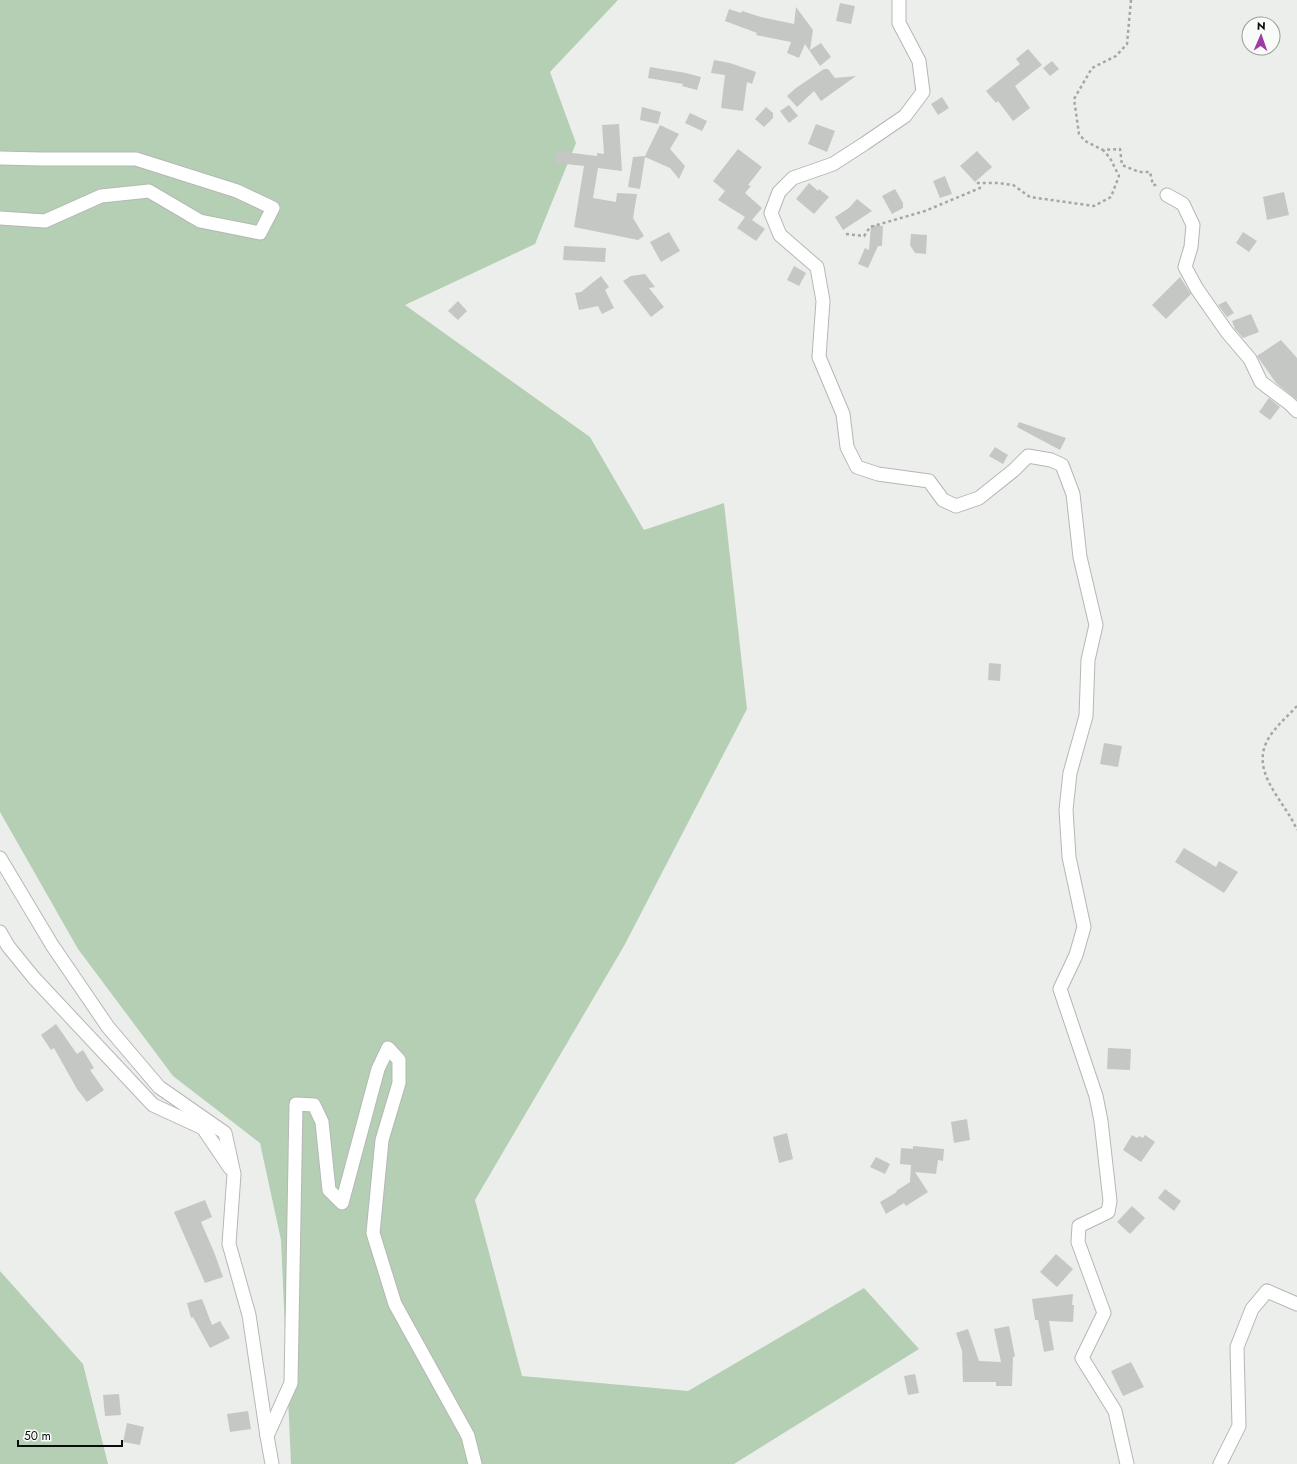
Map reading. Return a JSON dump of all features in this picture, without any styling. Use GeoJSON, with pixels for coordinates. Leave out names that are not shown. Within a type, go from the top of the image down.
{"type":"FeatureCollection","features":[{"type":"Feature","properties":{"kind":"street"},"geometry":{"type":"LineString","coordinates":[[899,0],[899,23],[919,61],[923,92],[905,116],[864,144],[833,164],[793,178],[778,192],[771,213],[780,235],[817,266],[823,301],[818,357],[843,414],[847,447],[857,467],[878,474],[929,481],[943,500],[956,506],[979,498],[1014,470],[1028,456],[1052,460],[1062,465],[1073,494],[1080,557],[1096,625],[1088,660],[1086,716],[1070,773],[1066,810],[1069,857],[1084,927],[1076,955],[1060,989],[1096,1096],[1101,1121],[1110,1201],[1108,1212],[1079,1226],[1078,1242],[1104,1313],[1082,1358],[1114,1411],[1127,1464]]}},
{"type":"Feature","properties":{"kind":"street"},"geometry":{"type":"LineString","coordinates":[[0,158],[136,159],[237,191],[273,208],[260,233],[200,220],[149,191],[102,196],[45,221],[0,218]]}},
{"type":"Feature","properties":{"kind":"street"},"geometry":{"type":"LineString","coordinates":[[1167,195],[1183,204],[1193,225],[1185,267],[1197,289],[1227,332],[1250,359],[1261,382],[1289,403],[1297,412]]}},
{"type":"Feature","properties":{"kind":"street"},"geometry":{"type":"LineString","coordinates":[[0,858],[52,945],[108,1027],[159,1087],[225,1133],[234,1174],[229,1244],[249,1315],[272,1464]]}},
{"type":"Feature","properties":{"kind":"street"},"geometry":{"type":"LineString","coordinates":[[0,932],[8,946],[34,978],[128,1080],[153,1105],[203,1128],[234,1174]]}},
{"type":"Feature","properties":{"kind":"street"},"geometry":{"type":"LineString","coordinates":[[267,1436],[291,1383],[296,1104],[314,1105],[322,1122],[329,1190],[342,1203],[378,1069],[388,1048],[399,1060],[399,1083],[382,1140],[373,1233],[395,1304],[468,1436],[475,1464]]}},
{"type":"Feature","properties":{"kind":"street"},"geometry":{"type":"LineString","coordinates":[[1220,1464],[1239,1426],[1237,1347],[1252,1309],[1267,1291],[1297,1304]]}},
{"type":"Feature","properties":{"kind":"path"},"geometry":{"type":"LineString","coordinates":[[846,234],[864,236],[870,227],[925,211],[980,188],[978,183],[1013,185],[1030,197],[1094,206],[1110,197],[1119,176],[1110,158],[1102,150],[1085,141],[1079,134],[1074,99],[1092,68],[1116,56],[1127,44],[1131,0]]}},
{"type":"Feature","properties":{"kind":"path"},"geometry":{"type":"LineString","coordinates":[[1102,150],[1120,149],[1122,165],[1139,172],[1150,172],[1153,185],[1165,186],[1167,195]]}},
{"type":"Feature","properties":{"kind":"path"},"geometry":{"type":"LineString","coordinates":[[1297,706],[1270,737],[1263,750],[1262,764],[1266,776],[1297,830]]}},
{"type":"Feature","properties":{"kind":"green space"},"geometry":{"type":"Polygon","coordinates":[[[0,0],[618,0],[550,72],[576,143],[535,244],[405,305],[590,437],[644,530],[724,503],[747,709],[624,946],[475,1200],[522,1376],[688,1391],[864,1288],[919,1349],[734,1464],[291,1464],[281,1240],[260,1143],[173,1076],[78,949],[0,812],[0,0]]]}},
{"type":"Feature","properties":{"kind":"green space"},"geometry":{"type":"Polygon","coordinates":[[[0,1271],[83,1364],[108,1464],[0,1464],[0,1271]]]}},
{"type":"Feature","properties":{"kind":"building"},"geometry":{"type":"Polygon","coordinates":[[[840,3],[855,6],[851,24],[836,21],[840,3]]]}},
{"type":"Feature","properties":{"kind":"building"},"geometry":{"type":"Polygon","coordinates":[[[796,7],[813,30],[810,50],[821,43],[831,57],[820,66],[805,44],[799,58],[787,53],[791,42],[756,35],[757,33],[725,21],[729,9],[794,24],[796,7]]]}},
{"type":"Feature","properties":{"kind":"building"},"geometry":{"type":"Polygon","coordinates":[[[1028,49],[1042,65],[1015,86],[1030,108],[1013,121],[998,101],[996,103],[986,91],[1020,64],[1016,59],[1028,49]]]}},
{"type":"Feature","properties":{"kind":"building"},"geometry":{"type":"Polygon","coordinates":[[[714,60],[730,63],[756,72],[752,84],[747,82],[743,111],[721,108],[725,75],[711,73],[714,60]]]}},
{"type":"Feature","properties":{"kind":"building"},"geometry":{"type":"Polygon","coordinates":[[[1052,61],[1059,69],[1050,76],[1043,68],[1052,61]]]}},
{"type":"Feature","properties":{"kind":"building"},"geometry":{"type":"Polygon","coordinates":[[[650,67],[701,77],[697,90],[682,86],[683,84],[648,78],[650,67]]]}},
{"type":"Feature","properties":{"kind":"building"},"geometry":{"type":"Polygon","coordinates":[[[824,69],[828,69],[835,78],[856,76],[821,101],[814,91],[797,107],[787,96],[824,69]]]}},
{"type":"Feature","properties":{"kind":"building"},"geometry":{"type":"Polygon","coordinates":[[[942,97],[949,108],[938,115],[931,104],[942,97]]]}},
{"type":"Feature","properties":{"kind":"building"},"geometry":{"type":"Polygon","coordinates":[[[789,105],[798,116],[789,123],[780,111],[789,105]]]}},
{"type":"Feature","properties":{"kind":"building"},"geometry":{"type":"Polygon","coordinates":[[[642,107],[661,112],[658,124],[640,120],[642,107]]]}},
{"type":"Feature","properties":{"kind":"building"},"geometry":{"type":"Polygon","coordinates":[[[766,107],[773,113],[773,118],[764,127],[755,119],[766,107]]]}},
{"type":"Feature","properties":{"kind":"building"},"geometry":{"type":"Polygon","coordinates":[[[690,113],[707,121],[702,131],[685,123],[690,113]]]}},
{"type":"Feature","properties":{"kind":"building"},"geometry":{"type":"Polygon","coordinates":[[[619,124],[622,171],[598,168],[593,198],[616,202],[617,193],[637,194],[633,218],[644,236],[638,240],[574,227],[584,166],[556,163],[557,151],[597,156],[597,153],[604,154],[602,125],[619,124]]]}},
{"type":"Feature","properties":{"kind":"building"},"geometry":{"type":"Polygon","coordinates":[[[816,124],[835,131],[827,152],[808,144],[816,124]]]}},
{"type":"Feature","properties":{"kind":"building"},"geometry":{"type":"Polygon","coordinates":[[[660,125],[679,134],[670,149],[685,166],[679,179],[670,168],[645,157],[640,189],[628,187],[633,157],[645,156],[660,125]]]}},
{"type":"Feature","properties":{"kind":"building"},"geometry":{"type":"Polygon","coordinates":[[[738,149],[762,167],[748,185],[751,186],[745,193],[762,208],[752,220],[765,229],[756,241],[737,228],[745,217],[718,200],[725,191],[713,181],[738,149]]]}},
{"type":"Feature","properties":{"kind":"building"},"geometry":{"type":"Polygon","coordinates":[[[977,151],[992,167],[975,182],[960,166],[977,151]]]}},
{"type":"Feature","properties":{"kind":"building"},"geometry":{"type":"Polygon","coordinates":[[[945,176],[952,194],[940,198],[933,181],[945,176]]]}},
{"type":"Feature","properties":{"kind":"building"},"geometry":{"type":"Polygon","coordinates":[[[809,183],[818,191],[819,189],[829,197],[814,214],[796,199],[809,183]]]}},
{"type":"Feature","properties":{"kind":"building"},"geometry":{"type":"Polygon","coordinates":[[[895,189],[903,203],[903,208],[892,214],[882,196],[895,189]]]}},
{"type":"Feature","properties":{"kind":"building"},"geometry":{"type":"Polygon","coordinates":[[[1284,192],[1289,215],[1267,220],[1263,197],[1284,192]]]}},
{"type":"Feature","properties":{"kind":"building"},"geometry":{"type":"Polygon","coordinates":[[[857,199],[872,211],[843,230],[835,217],[849,208],[857,199]]]}},
{"type":"Feature","properties":{"kind":"building"},"geometry":{"type":"Polygon","coordinates":[[[871,225],[883,226],[882,246],[878,246],[868,268],[858,264],[865,248],[869,250],[871,225]]]}},
{"type":"Feature","properties":{"kind":"building"},"geometry":{"type":"Polygon","coordinates":[[[669,232],[680,251],[661,262],[650,242],[669,232]]]}},
{"type":"Feature","properties":{"kind":"building"},"geometry":{"type":"Polygon","coordinates":[[[1243,232],[1257,241],[1249,252],[1236,243],[1243,232]]]}},
{"type":"Feature","properties":{"kind":"building"},"geometry":{"type":"Polygon","coordinates":[[[911,234],[927,235],[926,254],[915,253],[910,245],[911,234]]]}},
{"type":"Feature","properties":{"kind":"building"},"geometry":{"type":"Polygon","coordinates":[[[564,246],[606,248],[605,262],[563,260],[564,246]]]}},
{"type":"Feature","properties":{"kind":"building"},"geometry":{"type":"Polygon","coordinates":[[[794,266],[806,273],[799,286],[787,280],[794,266]]]}},
{"type":"Feature","properties":{"kind":"building"},"geometry":{"type":"Polygon","coordinates":[[[645,274],[655,287],[649,288],[664,307],[651,317],[623,281],[631,276],[645,274]]]}},
{"type":"Feature","properties":{"kind":"building"},"geometry":{"type":"Polygon","coordinates":[[[601,276],[609,287],[605,290],[614,308],[602,314],[598,306],[579,310],[575,293],[581,292],[601,276]]]}},
{"type":"Feature","properties":{"kind":"building"},"geometry":{"type":"Polygon","coordinates":[[[1180,277],[1191,294],[1166,319],[1152,305],[1180,277]]]}},
{"type":"Feature","properties":{"kind":"building"},"geometry":{"type":"Polygon","coordinates":[[[458,301],[467,311],[458,320],[448,311],[458,301]]]}},
{"type":"Feature","properties":{"kind":"building"},"geometry":{"type":"Polygon","coordinates":[[[1226,301],[1234,313],[1227,317],[1218,305],[1226,301]]]}},
{"type":"Feature","properties":{"kind":"building"},"geometry":{"type":"Polygon","coordinates":[[[1251,314],[1259,332],[1243,338],[1235,329],[1232,321],[1251,314]]]}},
{"type":"Feature","properties":{"kind":"building"},"geometry":{"type":"Polygon","coordinates":[[[1281,340],[1297,358],[1297,400],[1276,383],[1257,356],[1281,340]]]}},
{"type":"Feature","properties":{"kind":"building"},"geometry":{"type":"Polygon","coordinates":[[[1269,398],[1280,407],[1270,420],[1259,412],[1269,398]]]}},
{"type":"Feature","properties":{"kind":"building"},"geometry":{"type":"Polygon","coordinates":[[[1019,422],[1066,438],[1060,450],[1017,427],[1019,422]]]}},
{"type":"Feature","properties":{"kind":"building"},"geometry":{"type":"Polygon","coordinates":[[[995,447],[1008,455],[1003,464],[989,456],[995,447]]]}},
{"type":"Feature","properties":{"kind":"building"},"geometry":{"type":"Polygon","coordinates":[[[989,663],[1001,664],[1000,681],[988,680],[989,663]]]}},
{"type":"Feature","properties":{"kind":"building"},"geometry":{"type":"Polygon","coordinates":[[[1104,743],[1122,746],[1118,767],[1100,764],[1104,743]]]}},
{"type":"Feature","properties":{"kind":"building"},"geometry":{"type":"Polygon","coordinates":[[[1184,848],[1216,867],[1219,861],[1238,872],[1224,893],[1175,862],[1184,848]]]}},
{"type":"Feature","properties":{"kind":"building"},"geometry":{"type":"Polygon","coordinates":[[[56,1024],[77,1054],[83,1050],[94,1068],[90,1070],[104,1090],[87,1102],[77,1089],[54,1048],[51,1050],[41,1035],[56,1024]]]}},
{"type":"Feature","properties":{"kind":"building"},"geometry":{"type":"Polygon","coordinates":[[[1108,1048],[1131,1049],[1130,1070],[1107,1069],[1108,1048]]]}},
{"type":"Feature","properties":{"kind":"building"},"geometry":{"type":"Polygon","coordinates":[[[967,1119],[970,1140],[954,1143],[951,1122],[967,1119]]]}},
{"type":"Feature","properties":{"kind":"building"},"geometry":{"type":"Polygon","coordinates":[[[787,1133],[793,1159],[779,1163],[773,1137],[787,1133]]]}},
{"type":"Feature","properties":{"kind":"building"},"geometry":{"type":"Polygon","coordinates":[[[1132,1135],[1137,1138],[1139,1136],[1143,1138],[1145,1135],[1155,1142],[1141,1162],[1123,1150],[1132,1135]]]}},
{"type":"Feature","properties":{"kind":"building"},"geometry":{"type":"Polygon","coordinates":[[[913,1146],[944,1149],[943,1161],[938,1160],[936,1174],[915,1172],[928,1192],[906,1206],[904,1203],[886,1214],[880,1202],[910,1182],[911,1165],[900,1164],[901,1148],[913,1149],[913,1146]]]}},
{"type":"Feature","properties":{"kind":"building"},"geometry":{"type":"Polygon","coordinates":[[[876,1157],[890,1164],[885,1174],[870,1167],[876,1157]]]}},
{"type":"Feature","properties":{"kind":"building"},"geometry":{"type":"Polygon","coordinates":[[[1165,1189],[1181,1201],[1174,1211],[1158,1198],[1165,1189]]]}},
{"type":"Feature","properties":{"kind":"building"},"geometry":{"type":"Polygon","coordinates":[[[205,1200],[212,1217],[201,1222],[223,1277],[205,1283],[174,1212],[205,1200]]]}},
{"type":"Feature","properties":{"kind":"building"},"geometry":{"type":"Polygon","coordinates":[[[1132,1206],[1145,1218],[1130,1234],[1117,1222],[1132,1206]]]}},
{"type":"Feature","properties":{"kind":"building"},"geometry":{"type":"Polygon","coordinates":[[[1056,1254],[1073,1269],[1057,1287],[1040,1272],[1056,1254]]]}},
{"type":"Feature","properties":{"kind":"building"},"geometry":{"type":"Polygon","coordinates":[[[1073,1294],[1073,1322],[1049,1321],[1054,1350],[1044,1352],[1038,1320],[1035,1320],[1032,1299],[1073,1294]]]}},
{"type":"Feature","properties":{"kind":"building"},"geometry":{"type":"Polygon","coordinates":[[[202,1299],[212,1325],[220,1321],[230,1338],[210,1348],[193,1317],[191,1318],[187,1303],[202,1299]]]}},
{"type":"Feature","properties":{"kind":"building"},"geometry":{"type":"Polygon","coordinates":[[[1009,1326],[1015,1356],[1013,1357],[1012,1386],[996,1386],[996,1382],[963,1382],[962,1351],[956,1333],[968,1329],[979,1361],[1001,1362],[994,1329],[1009,1326]]]}},
{"type":"Feature","properties":{"kind":"building"},"geometry":{"type":"Polygon","coordinates":[[[1131,1362],[1144,1387],[1123,1396],[1111,1371],[1131,1362]]]}},
{"type":"Feature","properties":{"kind":"building"},"geometry":{"type":"Polygon","coordinates":[[[915,1374],[919,1393],[908,1395],[904,1376],[915,1374]]]}},
{"type":"Feature","properties":{"kind":"building"},"geometry":{"type":"Polygon","coordinates":[[[119,1394],[121,1415],[105,1416],[103,1395],[119,1394]]]}},
{"type":"Feature","properties":{"kind":"building"},"geometry":{"type":"Polygon","coordinates":[[[248,1411],[251,1429],[230,1432],[227,1414],[248,1411]]]}},
{"type":"Feature","properties":{"kind":"building"},"geometry":{"type":"Polygon","coordinates":[[[127,1423],[144,1427],[140,1445],[123,1442],[127,1423]]]}}]}
